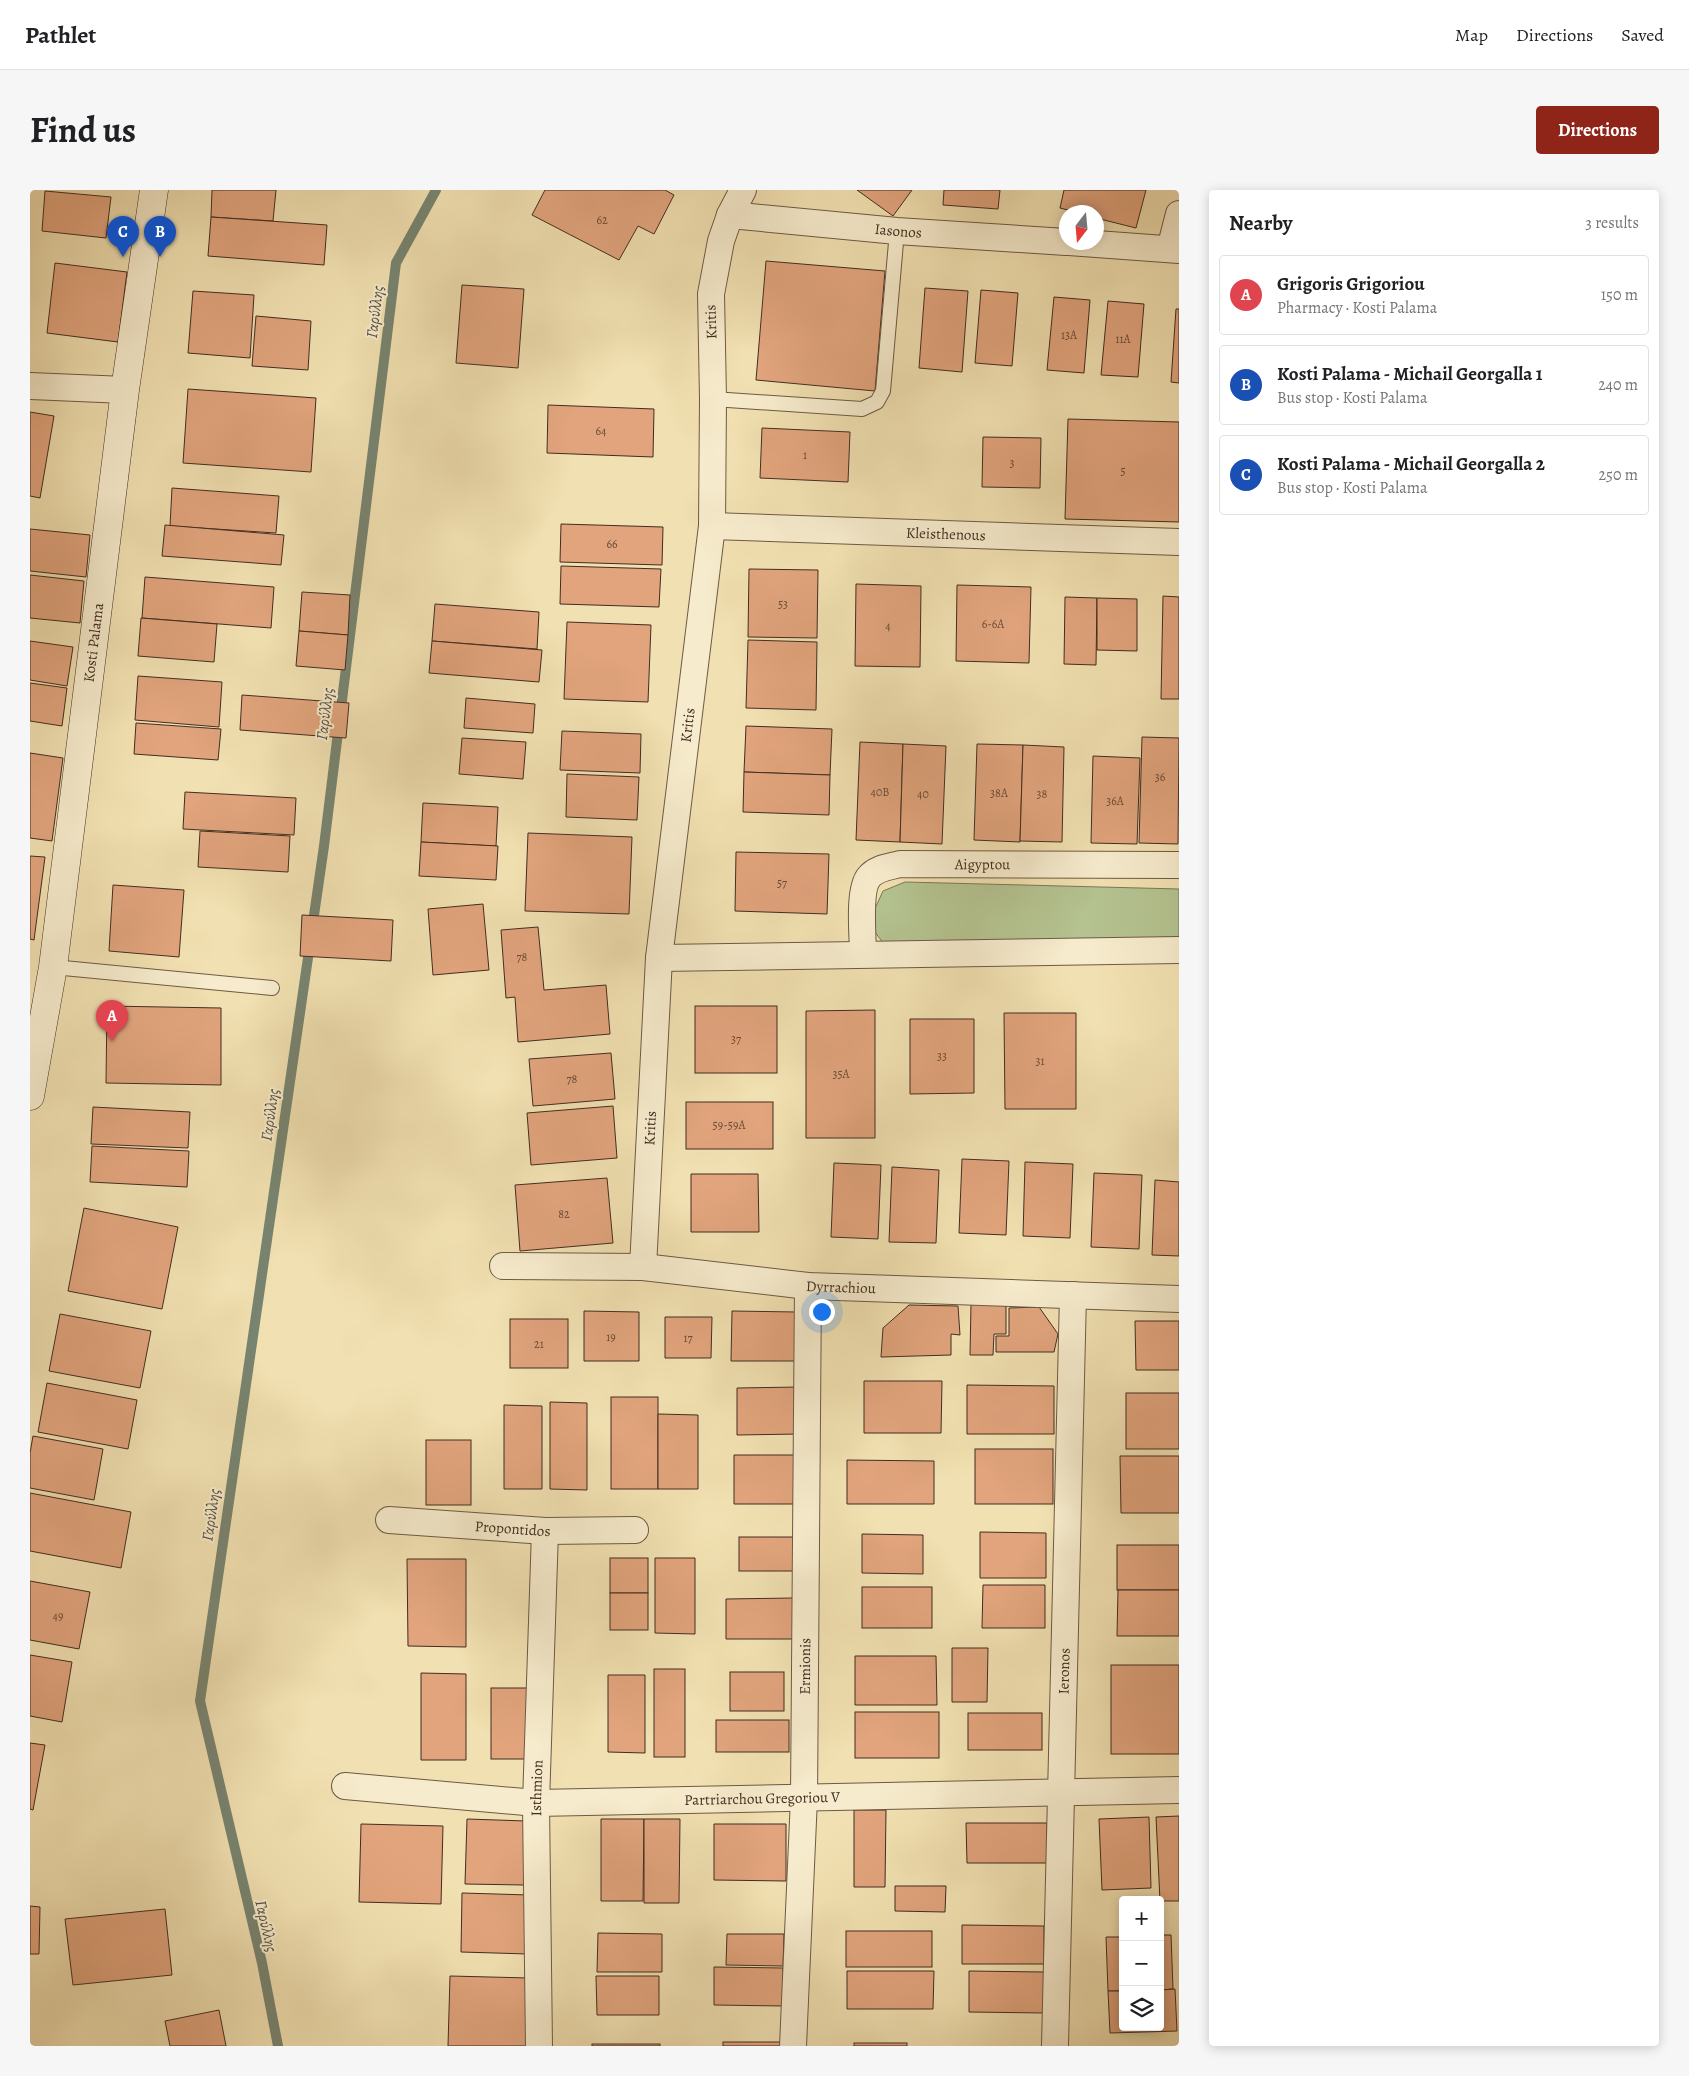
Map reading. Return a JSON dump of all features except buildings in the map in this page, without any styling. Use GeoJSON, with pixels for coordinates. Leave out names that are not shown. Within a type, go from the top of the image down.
{"type":"FeatureCollection","features":[{"type":"Feature","properties":{"kind":"street","name":"Kosti Palama"},"geometry":{"type":"LineString","coordinates":[[30,1096],[53,967],[124,390],[154,190]]}},
{"type":"Feature","properties":{"kind":"street","name":"Kritis"},"geometry":{"type":"LineString","coordinates":[[644,1267],[659,958],[712,526],[713,399],[710,294],[721,241],[730,215],[743,190]]}},
{"type":"Feature","properties":{"kind":"street"},"geometry":{"type":"LineString","coordinates":[[1175,250],[1179,214]]}},
{"type":"Feature","properties":{"kind":"street","name":"Iasonos"},"geometry":{"type":"LineString","coordinates":[[730,215],[897,231],[1059,241]]}},
{"type":"Feature","properties":{"kind":"street","name":"Iasonos"},"geometry":{"type":"LineString","coordinates":[[1104,245],[1175,250]]}},
{"type":"Feature","properties":{"kind":"street"},"geometry":{"type":"LineString","coordinates":[[30,386],[124,390]]}},
{"type":"Feature","properties":{"kind":"street","name":"Kleisthenous"},"geometry":{"type":"LineString","coordinates":[[712,526],[1179,542]]}},
{"type":"Feature","properties":{"kind":"street","name":"Aigyptou"},"geometry":{"type":"LineString","coordinates":[[863,954],[862,902],[867,878],[879,869],[900,864],[1179,865]]}},
{"type":"Feature","properties":{"kind":"street"},"geometry":{"type":"LineString","coordinates":[[659,958],[1179,950]]}},
{"type":"Feature","properties":{"kind":"street","name":"Dyrrachiou"},"geometry":{"type":"LineString","coordinates":[[503,1266],[644,1267],[808,1286],[1179,1299]]}},
{"type":"Feature","properties":{"kind":"street","name":"Ermionis"},"geometry":{"type":"LineString","coordinates":[[793,2046],[804,1798],[808,1286]]}},
{"type":"Feature","properties":{"kind":"street","name":"Ieronos"},"geometry":{"type":"LineString","coordinates":[[1055,2046],[1073,1295]]}},
{"type":"Feature","properties":{"kind":"street","name":"Propontidos"},"geometry":{"type":"LineString","coordinates":[[389,1520],[544,1531],[635,1530]]}},
{"type":"Feature","properties":{"kind":"street","name":"Isthmion"},"geometry":{"type":"LineString","coordinates":[[539,2046],[536,1803],[544,1531]]}},
{"type":"Feature","properties":{"kind":"street","name":"Partriarchou Gregoriou V"},"geometry":{"type":"LineString","coordinates":[[345,1786],[536,1803],[1179,1790]]}},
{"type":"Feature","properties":{"kind":"lane"},"geometry":{"type":"LineString","coordinates":[[713,399],[862,409],[877,402],[883,391],[897,231]]}},
{"type":"Feature","properties":{"kind":"lane"},"geometry":{"type":"LineString","coordinates":[[53,967],[272,988]]}},
{"type":"Feature","properties":{"kind":"green space"},"geometry":{"type":"Polygon","coordinates":[[[905,882],[1179,889],[1179,942],[888,949],[874,931],[872,915],[883,891],[905,882]]]}},
{"type":"Feature","properties":{"kind":"waterway","name":"Γαρύλλης"},"geometry":{"type":"LineString","coordinates":[[312,929],[324,846],[396,263],[436,190]]}},
{"type":"Feature","properties":{"kind":"waterway","name":"Γαρύλλης"},"geometry":{"type":"LineString","coordinates":[[278,2046],[262,1963],[200,1701],[310,944]]}},
{"type":"Feature","properties":{"kind":"place","name":"Kosti Palama - Michail Georgalla 2"},"geometry":{"type":"Point","coordinates":[123,257]}},
{"type":"Feature","properties":{"kind":"place","name":"Kosti Palama - Michail Georgalla 1"},"geometry":{"type":"Point","coordinates":[160,257]}},
{"type":"Feature","properties":{"kind":"place","name":"Grigoris Grigoriou"},"geometry":{"type":"Point","coordinates":[112,1041]}}]}
